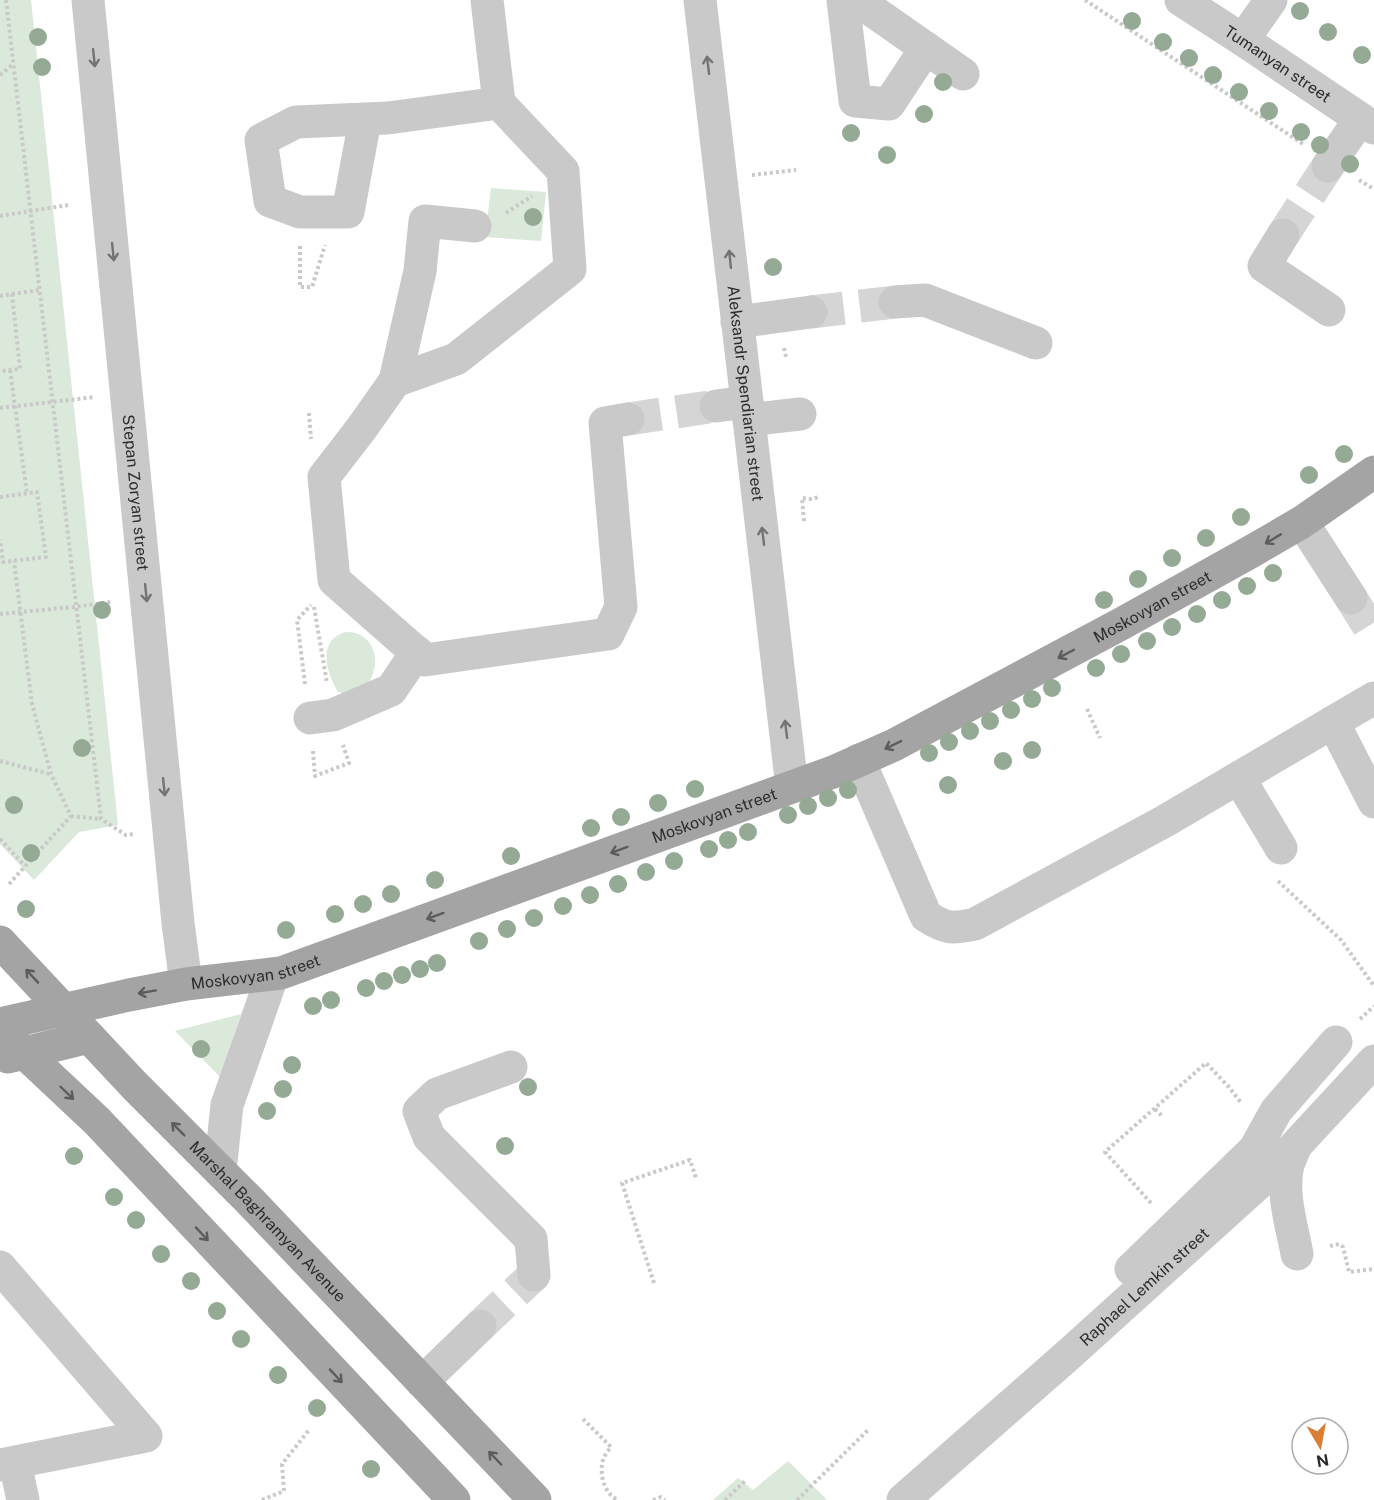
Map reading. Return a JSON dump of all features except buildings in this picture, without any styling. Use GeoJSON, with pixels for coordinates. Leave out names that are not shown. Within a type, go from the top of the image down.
{"type":"FeatureCollection","features":[{"type":"Feature","properties":{"kind":"main road","name":"Moskovyan street"},"geometry":{"type":"LineString","coordinates":[[0,1024],[186,984],[281,973],[792,788],[894,745],[1039,669],[1302,522],[1374,472]]}},
{"type":"Feature","properties":{"kind":"main road","name":"Marshal Baghramyan Avenue"},"geometry":{"type":"LineString","coordinates":[[0,942],[135,1086],[220,1171],[535,1500]]}},
{"type":"Feature","properties":{"kind":"main road"},"geometry":{"type":"LineString","coordinates":[[0,1030],[13,1056],[97,1121],[454,1500]]}},
{"type":"Feature","properties":{"kind":"main road"},"geometry":{"type":"LineString","coordinates":[[13,1056],[89,1037]]}},
{"type":"Feature","properties":{"kind":"street","name":"Stepan Zoryan street"},"geometry":{"type":"LineString","coordinates":[[88,0],[175,899],[186,984]]}},
{"type":"Feature","properties":{"kind":"street"},"geometry":{"type":"LineString","coordinates":[[394,381],[456,359],[570,269],[563,171],[499,103],[487,0]]}},
{"type":"Feature","properties":{"kind":"street","name":"Aleksandr Spendiarian street"},"geometry":{"type":"LineString","coordinates":[[700,0],[737,322],[737,409],[792,788]]}},
{"type":"Feature","properties":{"kind":"street"},"geometry":{"type":"LineString","coordinates":[[843,0],[855,101],[889,104],[926,48]]}},
{"type":"Feature","properties":{"kind":"street"},"geometry":{"type":"LineString","coordinates":[[857,0],[963,74]]}},
{"type":"Feature","properties":{"kind":"street","name":"Tumanyan street"},"geometry":{"type":"LineString","coordinates":[[1181,0],[1367,124]]}},
{"type":"Feature","properties":{"kind":"street"},"geometry":{"type":"LineString","coordinates":[[1243,40],[1271,0]]}},
{"type":"Feature","properties":{"kind":"street"},"geometry":{"type":"LineString","coordinates":[[364,120],[348,212],[300,212],[270,201],[261,140],[296,122],[388,118],[499,103]]}},
{"type":"Feature","properties":{"kind":"street"},"geometry":{"type":"LineString","coordinates":[[1318,157],[1367,124]]}},
{"type":"Feature","properties":{"kind":"street"},"geometry":{"type":"LineString","coordinates":[[475,226],[425,221],[420,271],[394,381],[324,477],[334,580],[425,660],[608,634],[621,607],[605,423],[628,419]]}},
{"type":"Feature","properties":{"kind":"street"},"geometry":{"type":"LineString","coordinates":[[1282,235],[1264,266],[1329,310]]}},
{"type":"Feature","properties":{"kind":"street"},"geometry":{"type":"LineString","coordinates":[[895,302],[926,300],[1036,343]]}},
{"type":"Feature","properties":{"kind":"street"},"geometry":{"type":"LineString","coordinates":[[737,322],[811,312]]}},
{"type":"Feature","properties":{"kind":"street"},"geometry":{"type":"LineString","coordinates":[[737,409],[800,414]]}},
{"type":"Feature","properties":{"kind":"street"},"geometry":{"type":"LineString","coordinates":[[1302,522],[1351,598]]}},
{"type":"Feature","properties":{"kind":"street"},"geometry":{"type":"LineString","coordinates":[[309,718],[333,715],[391,690],[417,652]]}},
{"type":"Feature","properties":{"kind":"street"},"geometry":{"type":"LineString","coordinates":[[859,760],[926,916],[939,925],[957,928],[975,924],[1165,821],[1374,698]]}},
{"type":"Feature","properties":{"kind":"street"},"geometry":{"type":"LineString","coordinates":[[1333,722],[1374,802]]}},
{"type":"Feature","properties":{"kind":"street"},"geometry":{"type":"LineString","coordinates":[[1239,778],[1277,863]]}},
{"type":"Feature","properties":{"kind":"street"},"geometry":{"type":"LineString","coordinates":[[220,1171],[227,1105],[273,974]]}},
{"type":"Feature","properties":{"kind":"street"},"geometry":{"type":"LineString","coordinates":[[1067,1356],[1089,1308],[1255,1149],[1276,1110],[1336,1042]]}},
{"type":"Feature","properties":{"kind":"street","name":"Raphael Lemkin street"},"geometry":{"type":"LineString","coordinates":[[903,1500],[1273,1170],[1374,1061]]}},
{"type":"Feature","properties":{"kind":"street"},"geometry":{"type":"LineString","coordinates":[[511,1067],[436,1094],[418,1111],[429,1137],[531,1239],[534,1275]]}},
{"type":"Feature","properties":{"kind":"street"},"geometry":{"type":"LineString","coordinates":[[1296,1145],[1288,1165],[1286,1187],[1288,1211],[1297,1254]]}},
{"type":"Feature","properties":{"kind":"street"},"geometry":{"type":"LineString","coordinates":[[0,1268],[146,1436],[7,1464],[23,1500]]}},
{"type":"Feature","properties":{"kind":"street"},"geometry":{"type":"LineString","coordinates":[[422,1382],[480,1326]]}},
{"type":"Feature","properties":{"kind":"path"},"geometry":{"type":"LineString","coordinates":[[6,0],[101,819]]}},
{"type":"Feature","properties":{"kind":"path"},"geometry":{"type":"LineString","coordinates":[[1085,0],[1318,157]]}},
{"type":"Feature","properties":{"kind":"path"},"geometry":{"type":"LineString","coordinates":[[0,75],[14,64]]}},
{"type":"Feature","properties":{"kind":"path"},"geometry":{"type":"LineString","coordinates":[[743,176],[796,170]]}},
{"type":"Feature","properties":{"kind":"path"},"geometry":{"type":"LineString","coordinates":[[475,226],[486,227],[539,191],[563,171]]}},
{"type":"Feature","properties":{"kind":"path"},"geometry":{"type":"LineString","coordinates":[[0,216],[68,205]]}},
{"type":"Feature","properties":{"kind":"path"},"geometry":{"type":"LineString","coordinates":[[300,212],[300,287],[312,287],[335,212]]}},
{"type":"Feature","properties":{"kind":"path"},"geometry":{"type":"LineString","coordinates":[[0,296],[39,290]]}},
{"type":"Feature","properties":{"kind":"path"},"geometry":{"type":"LineString","coordinates":[[0,371],[20,369],[12,294]]}},
{"type":"Feature","properties":{"kind":"path"},"geometry":{"type":"LineString","coordinates":[[10,370],[27,494]]}},
{"type":"Feature","properties":{"kind":"path"},"geometry":{"type":"LineString","coordinates":[[0,408],[97,396]]}},
{"type":"Feature","properties":{"kind":"path"},"geometry":{"type":"LineString","coordinates":[[0,497],[37,492],[46,557],[3,562],[0,540]]}},
{"type":"Feature","properties":{"kind":"path"},"geometry":{"type":"LineString","coordinates":[[804,521],[802,498],[819,497]]}},
{"type":"Feature","properties":{"kind":"path"},"geometry":{"type":"LineString","coordinates":[[14,561],[32,704],[51,774],[71,816]]}},
{"type":"Feature","properties":{"kind":"path"},"geometry":{"type":"LineString","coordinates":[[0,614],[111,602]]}},
{"type":"Feature","properties":{"kind":"path"},"geometry":{"type":"LineString","coordinates":[[1087,709],[1100,738]]}},
{"type":"Feature","properties":{"kind":"path"},"geometry":{"type":"LineString","coordinates":[[0,760],[51,774]]}},
{"type":"Feature","properties":{"kind":"path"},"geometry":{"type":"LineString","coordinates":[[71,816],[101,819],[126,835],[137,834]]}},
{"type":"Feature","properties":{"kind":"path"},"geometry":{"type":"LineString","coordinates":[[9,884],[71,816]]}},
{"type":"Feature","properties":{"kind":"path"},"geometry":{"type":"LineString","coordinates":[[0,839],[25,866]]}},
{"type":"Feature","properties":{"kind":"path"},"geometry":{"type":"LineString","coordinates":[[1277,863],[1341,940],[1374,986]]}},
{"type":"Feature","properties":{"kind":"path"},"geometry":{"type":"LineString","coordinates":[[1157,1209],[1105,1152],[1206,1063],[1228,1086]]}},
{"type":"Feature","properties":{"kind":"path"},"geometry":{"type":"LineString","coordinates":[[1155,1109],[1162,1116]]}},
{"type":"Feature","properties":{"kind":"path"},"geometry":{"type":"LineString","coordinates":[[654,1283],[622,1183],[690,1160],[696,1178]]}},
{"type":"Feature","properties":{"kind":"path"},"geometry":{"type":"LineString","coordinates":[[1335,1245],[1339,1244],[1343,1247],[1349,1272],[1374,1269]]}},
{"type":"Feature","properties":{"kind":"path"},"geometry":{"type":"LineString","coordinates":[[583,1419],[611,1447],[603,1459],[602,1479],[612,1497],[618,1500]]}},
{"type":"Feature","properties":{"kind":"path"},"geometry":{"type":"LineString","coordinates":[[262,1500],[285,1491],[282,1464],[309,1430]]}},
{"type":"Feature","properties":{"kind":"path"},"geometry":{"type":"LineString","coordinates":[[797,1500],[868,1430]]}},
{"type":"Feature","properties":{"kind":"path"},"geometry":{"type":"LineString","coordinates":[[725,1500],[746,1480]]}},
{"type":"Feature","properties":{"kind":"path"},"geometry":{"type":"LineString","coordinates":[[653,1500],[661,1497],[665,1500]]}},
{"type":"Feature","properties":{"kind":"green space"},"geometry":{"type":"Polygon","coordinates":[[[0,0],[31,0],[118,825],[79,832],[34,880],[0,844],[0,0]]]}},
{"type":"Feature","properties":{"kind":"green space"},"geometry":{"type":"Polygon","coordinates":[[[491,188],[546,192],[541,241],[485,237],[491,188]]]}},
{"type":"Feature","properties":{"kind":"green space"},"geometry":{"type":"Polygon","coordinates":[[[345,632],[361,635],[367,640],[374,652],[375,660],[369,683],[351,695],[338,692],[330,675],[326,658],[330,642],[345,632]]]}},
{"type":"Feature","properties":{"kind":"green space"},"geometry":{"type":"Polygon","coordinates":[[[241,1014],[220,1077],[175,1031],[241,1014]]]}},
{"type":"Feature","properties":{"kind":"green space"},"geometry":{"type":"Polygon","coordinates":[[[788,1461],[827,1500],[713,1500],[738,1478],[753,1490],[788,1461]]]}},
{"type":"Feature","properties":{"kind":"tunnel"},"geometry":{"type":"LineString","coordinates":[[1283,235],[1328,166]]}},
{"type":"Feature","properties":{"kind":"tunnel"},"geometry":{"type":"LineString","coordinates":[[811,312],[895,302]]}},
{"type":"Feature","properties":{"kind":"tunnel"},"geometry":{"type":"LineString","coordinates":[[628,419],[716,406]]}},
{"type":"Feature","properties":{"kind":"tunnel"},"geometry":{"type":"LineString","coordinates":[[1351,598],[1374,635]]}},
{"type":"Feature","properties":{"kind":"tunnel"},"geometry":{"type":"LineString","coordinates":[[480,1326],[534,1275]]}}]}
